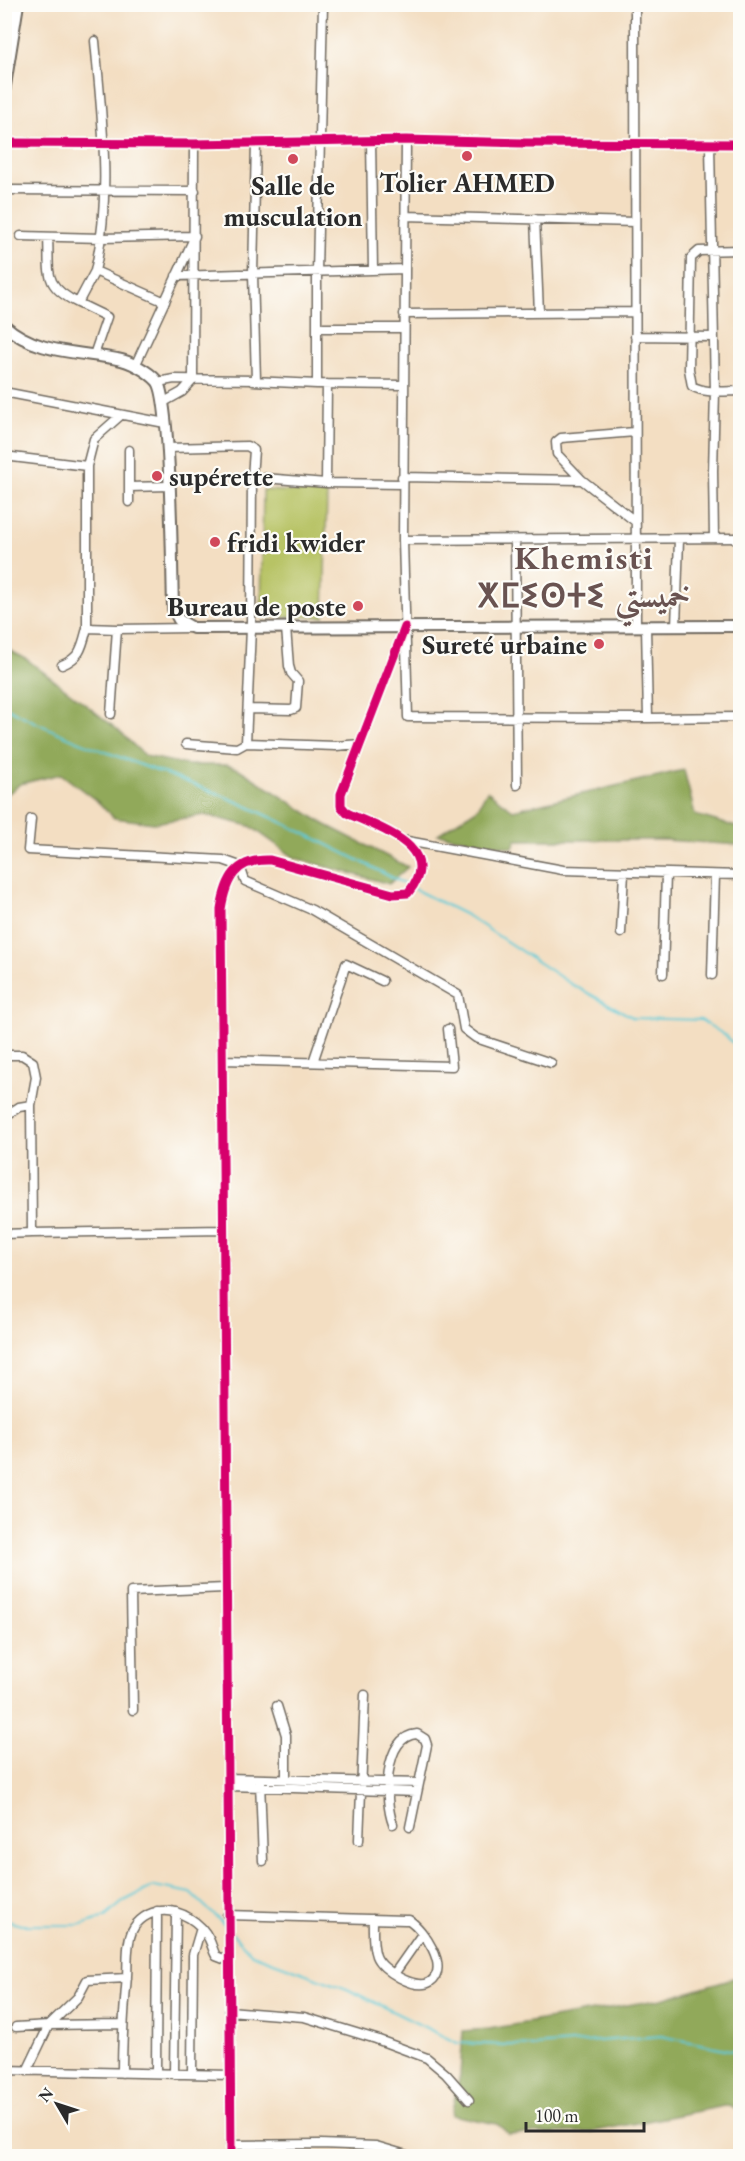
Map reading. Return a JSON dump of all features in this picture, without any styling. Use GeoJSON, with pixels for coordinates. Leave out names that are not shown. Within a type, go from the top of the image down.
{"type":"FeatureCollection","features":[{"type":"Feature","properties":{"kind":"main road"},"geometry":{"type":"LineString","coordinates":[[4,92],[18,4]]}},
{"type":"Feature","properties":{"kind":"main road"},"geometry":{"type":"LineString","coordinates":[[4,325],[16,335],[43,348],[119,359],[135,366],[158,382],[164,402],[168,448],[173,609],[179,620],[193,628],[741,626]]}},
{"type":"Feature","properties":{"kind":"street"},"geometry":{"type":"LineString","coordinates":[[317,384],[319,141],[323,4]]}},
{"type":"Feature","properties":{"kind":"street"},"geometry":{"type":"LineString","coordinates":[[635,4],[636,539],[648,718]]}},
{"type":"Feature","properties":{"kind":"street"},"geometry":{"type":"LineString","coordinates":[[78,303],[95,271],[102,238],[104,144],[95,41]]}},
{"type":"Feature","properties":{"kind":"street"},"geometry":{"type":"LineString","coordinates":[[371,140],[373,270]]}},
{"type":"Feature","properties":{"kind":"street"},"geometry":{"type":"LineString","coordinates":[[4,144],[194,144],[371,140],[635,145],[741,144]]}},
{"type":"Feature","properties":{"kind":"street"},"geometry":{"type":"LineString","coordinates":[[406,140],[403,540],[408,717],[741,717]]}},
{"type":"Feature","properties":{"kind":"street"},"geometry":{"type":"LineString","coordinates":[[158,382],[174,379],[256,380],[253,274],[256,143]]}},
{"type":"Feature","properties":{"kind":"street"},"geometry":{"type":"LineString","coordinates":[[164,402],[182,392],[193,380],[194,144]]}},
{"type":"Feature","properties":{"kind":"street"},"geometry":{"type":"LineString","coordinates":[[710,145],[715,391],[714,538]]}},
{"type":"Feature","properties":{"kind":"street"},"geometry":{"type":"LineString","coordinates":[[4,190],[195,191]]}},
{"type":"Feature","properties":{"kind":"street"},"geometry":{"type":"LineString","coordinates":[[405,216],[635,222]]}},
{"type":"Feature","properties":{"kind":"street"},"geometry":{"type":"LineString","coordinates":[[536,219],[539,313]]}},
{"type":"Feature","properties":{"kind":"street"},"geometry":{"type":"LineString","coordinates":[[21,236],[102,238],[195,236]]}},
{"type":"Feature","properties":{"kind":"street"},"geometry":{"type":"LineString","coordinates":[[135,366],[195,236]]}},
{"type":"Feature","properties":{"kind":"street"},"geometry":{"type":"LineString","coordinates":[[48,237],[48,272],[54,288],[107,317],[94,356]]}},
{"type":"Feature","properties":{"kind":"street"},"geometry":{"type":"LineString","coordinates":[[741,250],[695,252],[691,258],[688,337],[690,384],[694,388],[741,392]]}},
{"type":"Feature","properties":{"kind":"street"},"geometry":{"type":"LineString","coordinates":[[176,276],[405,269]]}},
{"type":"Feature","properties":{"kind":"street"},"geometry":{"type":"LineString","coordinates":[[95,271],[165,302]]}},
{"type":"Feature","properties":{"kind":"street"},"geometry":{"type":"LineString","coordinates":[[404,315],[635,312]]}},
{"type":"Feature","properties":{"kind":"street"},"geometry":{"type":"LineString","coordinates":[[317,328],[404,328]]}},
{"type":"Feature","properties":{"kind":"street"},"geometry":{"type":"LineString","coordinates":[[635,336],[714,337]]}},
{"type":"Feature","properties":{"kind":"street"},"geometry":{"type":"LineString","coordinates":[[249,380],[317,384],[404,385]]}},
{"type":"Feature","properties":{"kind":"street"},"geometry":{"type":"LineString","coordinates":[[326,483],[327,384]]}},
{"type":"Feature","properties":{"kind":"street"},"geometry":{"type":"LineString","coordinates":[[4,392],[165,423]]}},
{"type":"Feature","properties":{"kind":"street"},"geometry":{"type":"LineString","coordinates":[[62,664],[74,660],[82,647],[87,628],[87,466],[94,439],[120,416]]}},
{"type":"Feature","properties":{"kind":"street"},"geometry":{"type":"LineString","coordinates":[[635,432],[573,436],[561,438],[556,442],[557,454],[582,480],[636,522]]}},
{"type":"Feature","properties":{"kind":"street"},"geometry":{"type":"LineString","coordinates":[[168,448],[247,446],[254,450],[251,628],[246,743]]}},
{"type":"Feature","properties":{"kind":"street"},"geometry":{"type":"LineString","coordinates":[[129,450],[129,502]]}},
{"type":"Feature","properties":{"kind":"street"},"geometry":{"type":"LineString","coordinates":[[4,456],[87,466]]}},
{"type":"Feature","properties":{"kind":"street"},"geometry":{"type":"LineString","coordinates":[[252,477],[326,483],[582,480]]}},
{"type":"Feature","properties":{"kind":"street"},"geometry":{"type":"LineString","coordinates":[[129,487],[169,486]]}},
{"type":"Feature","properties":{"kind":"street"},"geometry":{"type":"LineString","coordinates":[[403,540],[741,538]]}},
{"type":"Feature","properties":{"kind":"street"},"geometry":{"type":"LineString","coordinates":[[676,627],[679,539]]}},
{"type":"Feature","properties":{"kind":"street"},"geometry":{"type":"LineString","coordinates":[[515,540],[517,785]]}},
{"type":"Feature","properties":{"kind":"street"},"geometry":{"type":"LineString","coordinates":[[231,2157],[227,1920],[228,1782],[220,909],[224,891],[240,866],[253,860],[270,860],[393,894],[408,893],[417,882],[421,867],[416,853],[401,840],[347,813],[341,806],[341,794],[405,627]]}},
{"type":"Feature","properties":{"kind":"street"},"geometry":{"type":"LineString","coordinates":[[87,628],[193,628]]}},
{"type":"Feature","properties":{"kind":"street"},"geometry":{"type":"LineString","coordinates":[[248,709],[291,710],[296,708],[298,681],[291,673],[289,666],[286,628]]}},
{"type":"Feature","properties":{"kind":"street"},"geometry":{"type":"LineString","coordinates":[[111,714],[117,629]]}},
{"type":"Feature","properties":{"kind":"street"},"geometry":{"type":"LineString","coordinates":[[186,744],[237,748],[246,743],[336,746],[360,744]]}},
{"type":"Feature","properties":{"kind":"street"},"geometry":{"type":"LineString","coordinates":[[31,819],[28,850],[223,860],[240,866]]}},
{"type":"Feature","properties":{"kind":"street"},"geometry":{"type":"LineString","coordinates":[[401,840],[563,870],[741,874]]}},
{"type":"Feature","properties":{"kind":"street"},"geometry":{"type":"LineString","coordinates":[[240,866],[245,881],[312,910],[458,995],[464,1029],[476,1038],[551,1063]]}},
{"type":"Feature","properties":{"kind":"street"},"geometry":{"type":"LineString","coordinates":[[621,933],[624,872]]}},
{"type":"Feature","properties":{"kind":"street"},"geometry":{"type":"LineString","coordinates":[[663,974],[666,874]]}},
{"type":"Feature","properties":{"kind":"street"},"geometry":{"type":"LineString","coordinates":[[712,975],[715,875]]}},
{"type":"Feature","properties":{"kind":"street"},"geometry":{"type":"LineString","coordinates":[[738,988],[741,958]]}},
{"type":"Feature","properties":{"kind":"street"},"geometry":{"type":"LineString","coordinates":[[313,1062],[346,964],[382,981]]}},
{"type":"Feature","properties":{"kind":"street"},"geometry":{"type":"LineString","coordinates":[[222,1060],[452,1066],[448,1029]]}},
{"type":"Feature","properties":{"kind":"street"},"geometry":{"type":"LineString","coordinates":[[4,1054],[22,1055],[33,1062],[36,1077],[31,1105],[32,1233]]}},
{"type":"Feature","properties":{"kind":"street"},"geometry":{"type":"LineString","coordinates":[[4,1117],[19,1107],[31,1105]]}},
{"type":"Feature","properties":{"kind":"street"},"geometry":{"type":"LineString","coordinates":[[4,1234],[224,1230]]}},
{"type":"Feature","properties":{"kind":"street"},"geometry":{"type":"LineString","coordinates":[[133,1710],[131,1592],[225,1588]]}},
{"type":"Feature","properties":{"kind":"street"},"geometry":{"type":"LineString","coordinates":[[359,1840],[365,1695]]}},
{"type":"Feature","properties":{"kind":"street"},"geometry":{"type":"LineString","coordinates":[[277,1706],[286,1735],[286,1783]]}},
{"type":"Feature","properties":{"kind":"street"},"geometry":{"type":"LineString","coordinates":[[393,1824],[389,1810],[388,1786],[394,1750],[414,1733],[422,1736],[427,1745],[410,1827]]}},
{"type":"Feature","properties":{"kind":"street"},"geometry":{"type":"LineString","coordinates":[[228,1782],[361,1786],[419,1783]]}},
{"type":"Feature","properties":{"kind":"street"},"geometry":{"type":"LineString","coordinates":[[260,1782],[263,1861]]}},
{"type":"Feature","properties":{"kind":"street"},"geometry":{"type":"LineString","coordinates":[[388,1786],[417,1792]]}},
{"type":"Feature","properties":{"kind":"street"},"geometry":{"type":"LineString","coordinates":[[122,2073],[122,2024],[128,1952],[132,1930],[137,1923],[158,1911],[176,1912],[187,1916],[209,1938],[216,1956],[229,1961]]}},
{"type":"Feature","properties":{"kind":"street"},"geometry":{"type":"LineString","coordinates":[[156,2073],[158,1911]]}},
{"type":"Feature","properties":{"kind":"street"},"geometry":{"type":"LineString","coordinates":[[174,2074],[176,1912]]}},
{"type":"Feature","properties":{"kind":"street"},"geometry":{"type":"LineString","coordinates":[[227,1920],[373,1919],[409,1920],[433,1948],[436,1955],[436,1971],[432,1981],[420,1985],[406,1981],[382,1965],[375,1954],[373,1919]]}},
{"type":"Feature","properties":{"kind":"street"},"geometry":{"type":"LineString","coordinates":[[192,2074],[194,1955],[201,1928]]}},
{"type":"Feature","properties":{"kind":"street"},"geometry":{"type":"LineString","coordinates":[[394,1974],[422,1934]]}},
{"type":"Feature","properties":{"kind":"street"},"geometry":{"type":"LineString","coordinates":[[27,2071],[49,2025],[78,1997],[87,1980],[127,1978]]}},
{"type":"Feature","properties":{"kind":"street"},"geometry":{"type":"LineString","coordinates":[[230,2011],[304,2017],[387,2043],[427,2058],[437,2065],[469,2100]]}},
{"type":"Feature","properties":{"kind":"street"},"geometry":{"type":"LineString","coordinates":[[16,2027],[122,2024]]}},
{"type":"Feature","properties":{"kind":"street"},"geometry":{"type":"LineString","coordinates":[[4,2070],[230,2076]]}},
{"type":"Feature","properties":{"kind":"street"},"geometry":{"type":"LineString","coordinates":[[230,2145],[376,2146],[410,2157]]}},
{"type":"Feature","properties":{"kind":"green space"},"geometry":{"type":"Polygon","coordinates":[[[263,490],[327,493],[324,617],[261,617],[263,490]]]}},
{"type":"Feature","properties":{"kind":"green space"},"geometry":{"type":"Polygon","coordinates":[[[5,648],[26,659],[80,700],[118,730],[145,756],[188,765],[227,765],[239,769],[324,824],[408,867],[389,884],[295,858],[250,826],[204,815],[154,823],[114,818],[98,802],[61,774],[20,784],[5,796],[5,648]]]}},
{"type":"Feature","properties":{"kind":"green space"},"geometry":{"type":"Polygon","coordinates":[[[684,770],[695,815],[740,828],[740,845],[663,840],[516,840],[513,848],[438,834],[478,808],[487,791],[513,810],[684,770]]]}},
{"type":"Feature","properties":{"kind":"green space"},"geometry":{"type":"Polygon","coordinates":[[[740,1976],[740,2112],[730,2105],[590,2132],[509,2134],[497,2124],[451,2115],[460,2075],[463,2031],[489,2029],[662,1999],[740,1976]]]}},
{"type":"Feature","properties":{"kind":"waterway"},"geometry":{"type":"LineString","coordinates":[[4,706],[86,745],[251,808],[409,886]]}},
{"type":"Feature","properties":{"kind":"waterway"},"geometry":{"type":"LineString","coordinates":[[414,889],[468,916],[571,984],[634,1018],[701,1020],[726,1036],[740,1050]]}},
{"type":"Feature","properties":{"kind":"waterway"},"geometry":{"type":"LineString","coordinates":[[4,1920],[21,1925],[82,1925],[105,1917],[124,1901],[154,1886],[191,1893],[227,1927]]}},
{"type":"Feature","properties":{"kind":"waterway"},"geometry":{"type":"LineString","coordinates":[[233,1934],[252,1954],[347,1989],[457,2043],[534,2046],[661,2036],[740,2052]]}},
{"type":"Feature","properties":{"kind":"cycle path"},"geometry":{"type":"LineString","coordinates":[[4,143],[194,144],[406,140],[740,144]]}},
{"type":"Feature","properties":{"kind":"cycle path"},"geometry":{"type":"LineString","coordinates":[[231,2156],[221,909],[226,888],[235,872],[249,863],[258,861],[270,860],[393,894],[408,893],[417,877],[419,863],[414,852],[391,833],[347,813],[341,806],[341,794],[405,627]]}},
{"type":"Feature","properties":{"kind":"place","name":"Tolier AHMED"},"geometry":{"type":"Point","coordinates":[467,156]}},
{"type":"Feature","properties":{"kind":"place","name":"Salle de musculation"},"geometry":{"type":"Point","coordinates":[293,159]}},
{"type":"Feature","properties":{"kind":"place","name":"supérette"},"geometry":{"type":"Point","coordinates":[157,476]}},
{"type":"Feature","properties":{"kind":"place","name":"fridi kwider"},"geometry":{"type":"Point","coordinates":[215,542]}},
{"type":"Feature","properties":{"kind":"place","name":"Bureau de poste"},"geometry":{"type":"Point","coordinates":[358,606]}},
{"type":"Feature","properties":{"kind":"place","name":"Sureté urbaine"},"geometry":{"type":"Point","coordinates":[599,644]}},
{"type":"Feature","properties":{"kind":"district","name":"Khemisti ⵅⵎⵉⵙⵜⵉ خميستي"},"geometry":{"type":"Point","coordinates":[584,576]}}]}
